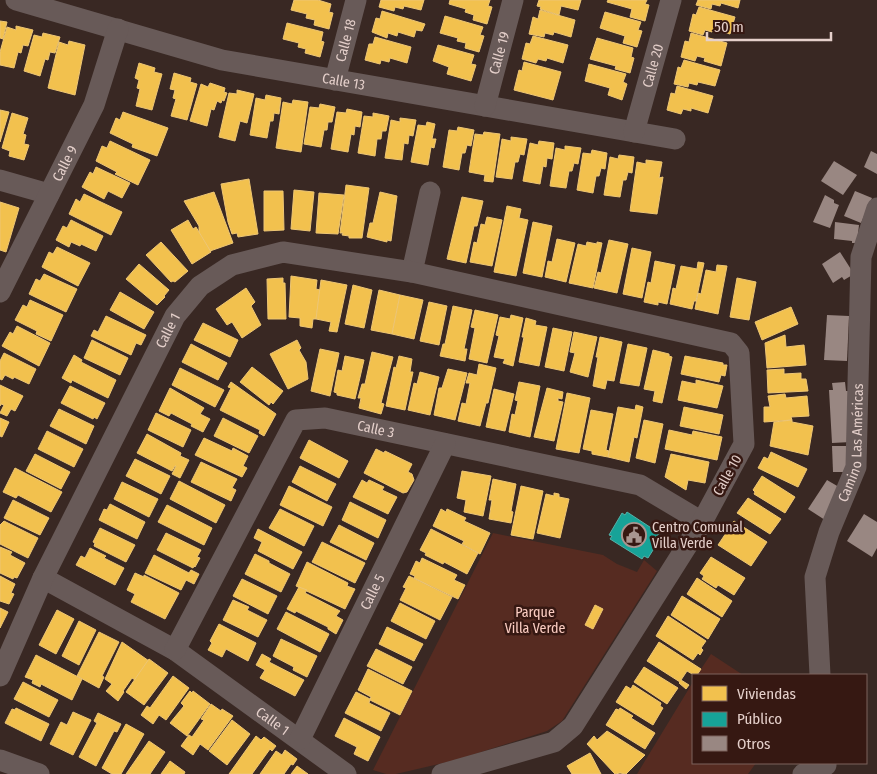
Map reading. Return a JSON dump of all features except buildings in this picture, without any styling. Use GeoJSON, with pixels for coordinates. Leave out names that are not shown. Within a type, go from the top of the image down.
{"type":"FeatureCollection","features":[{"type":"Feature","properties":{"kind":"street","name":"Calle 13"},"geometry":{"type":"LineString","coordinates":[[16,0],[222,60],[675,139]]}},
{"type":"Feature","properties":{"kind":"street","name":"Calle 18"},"geometry":{"type":"LineString","coordinates":[[335,80],[356,0]]}},
{"type":"Feature","properties":{"kind":"street","name":"Calle 19"},"geometry":{"type":"LineString","coordinates":[[485,106],[513,0]]}},
{"type":"Feature","properties":{"kind":"street","name":"Calle 20"},"geometry":{"type":"LineString","coordinates":[[634,132],[670,0]]}},
{"type":"Feature","properties":{"kind":"street","name":"Calle 9"},"geometry":{"type":"LineString","coordinates":[[0,292],[94,105],[118,29]]}},
{"type":"Feature","properties":{"kind":"street"},"geometry":{"type":"LineString","coordinates":[[0,180],[49,194]]}},
{"type":"Feature","properties":{"kind":"street"},"geometry":{"type":"LineString","coordinates":[[412,272],[430,192]]}},
{"type":"Feature","properties":{"kind":"street","name":"Camino Las Américas"},"geometry":{"type":"LineString","coordinates":[[820,674],[815,577],[829,532],[856,467],[861,257],[877,208]]}},
{"type":"Feature","properties":{"kind":"street","name":"Calle 1"},"geometry":{"type":"LineString","coordinates":[[0,676],[43,578],[174,316],[200,286],[232,265],[283,252],[412,272]]}},
{"type":"Feature","properties":{"kind":"street","name":"Calle 10"},"geometry":{"type":"LineString","coordinates":[[412,272],[731,343],[739,354],[744,444],[702,522],[573,726],[554,742],[442,774]]}},
{"type":"Feature","properties":{"kind":"street","name":"Calle 3"},"geometry":{"type":"LineString","coordinates":[[175,650],[296,420],[325,418],[640,485],[702,522]]}},
{"type":"Feature","properties":{"kind":"street","name":"Calle 5"},"geometry":{"type":"LineString","coordinates":[[300,739],[445,444]]}},
{"type":"Feature","properties":{"kind":"street","name":"Calle 1"},"geometry":{"type":"LineString","coordinates":[[43,578],[175,650],[300,739]]}},
{"type":"Feature","properties":{"kind":"street"},"geometry":{"type":"LineString","coordinates":[[300,739],[346,774]]}},
{"type":"Feature","properties":{"kind":"street"},"geometry":{"type":"LineString","coordinates":[[0,760],[39,774]]}},
{"type":"Feature","properties":{"kind":"street"},"geometry":{"type":"LineString","coordinates":[[803,774],[826,767]]}},
{"type":"Feature","properties":{"kind":"green space","name":"Parque Villa Verde"},"geometry":{"type":"Polygon","coordinates":[[[493,533],[603,555],[617,564],[637,572],[644,560],[657,571],[562,721],[547,731],[456,760],[396,774],[386,774],[373,770],[493,533]]]}},
{"type":"Feature","properties":{"kind":"green space"},"geometry":{"type":"Polygon","coordinates":[[[711,654],[741,674],[698,674],[711,654]]]}},
{"type":"Feature","properties":{"kind":"green space"},"geometry":{"type":"Polygon","coordinates":[[[692,684],[692,764],[755,764],[748,774],[637,774],[692,684]]]}},
{"type":"Feature","properties":{"kind":"place","name":"Centro Comunal Villa Verde"},"geometry":{"type":"Point","coordinates":[634,535]}}]}
